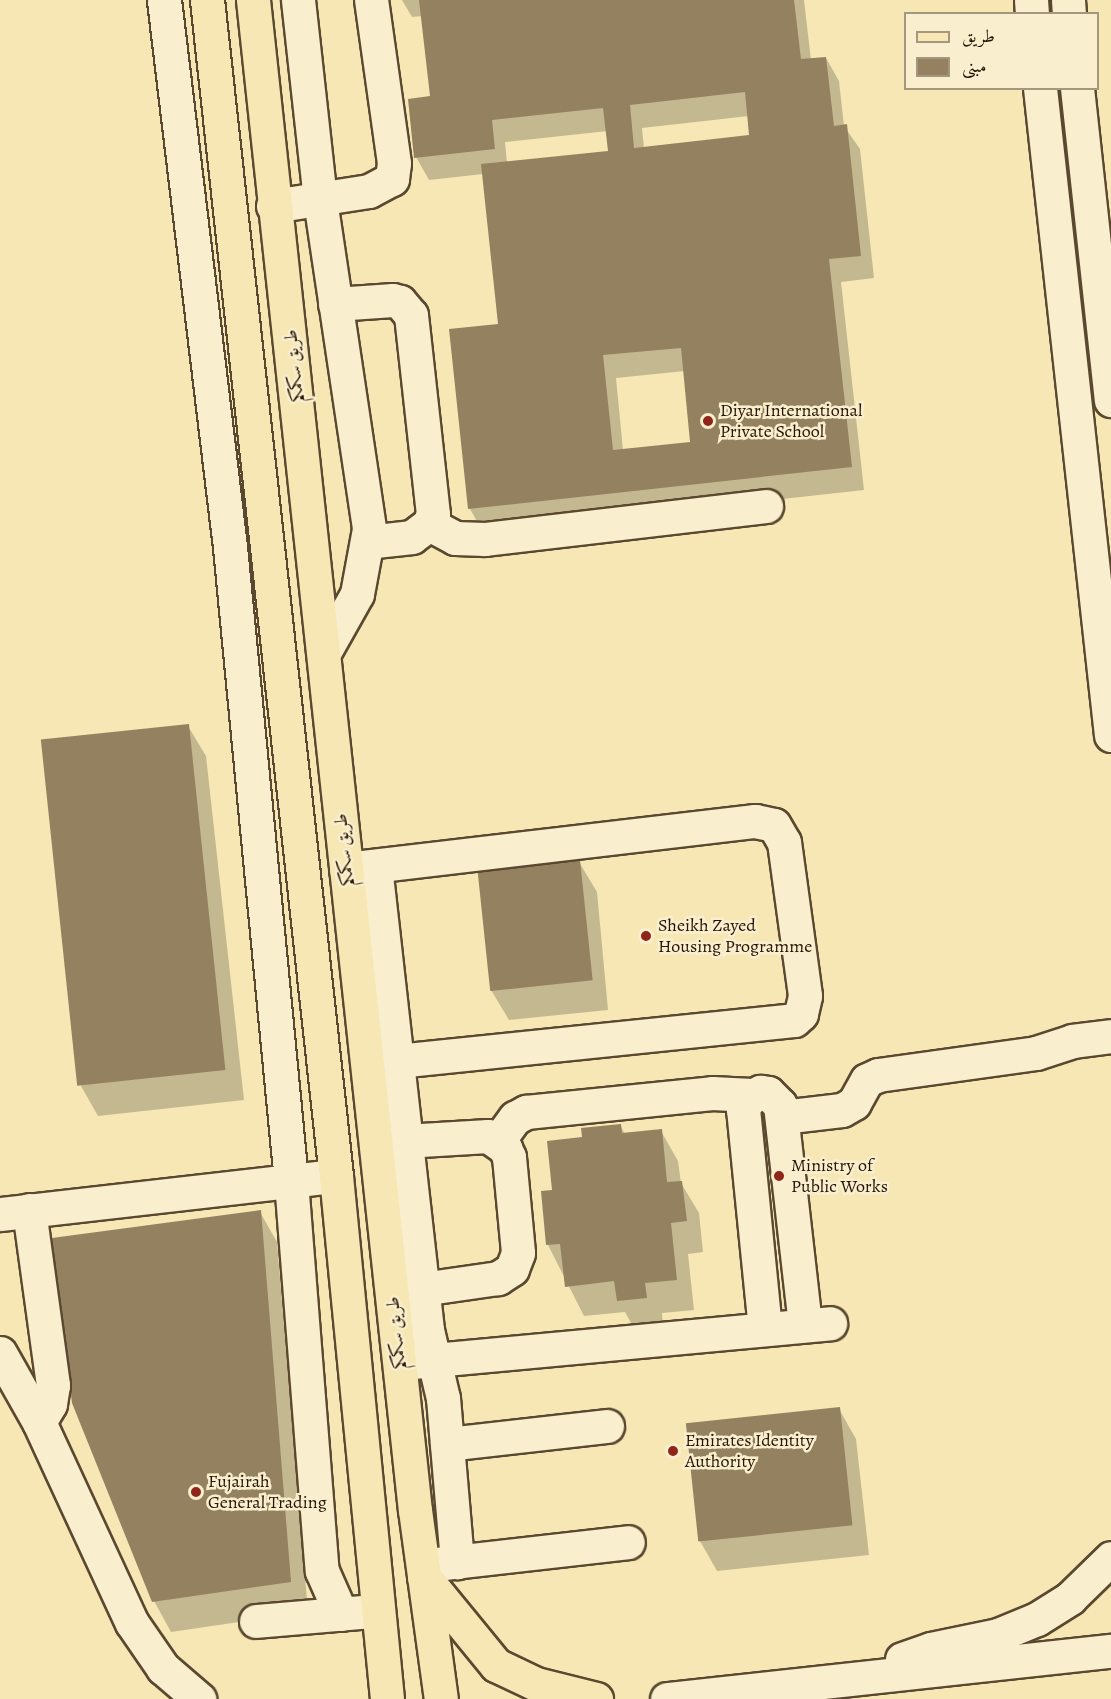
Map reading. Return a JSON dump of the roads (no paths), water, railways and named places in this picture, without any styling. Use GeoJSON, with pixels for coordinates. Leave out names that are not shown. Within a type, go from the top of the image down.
{"type":"FeatureCollection","features":[{"type":"Feature","properties":{"kind":"main road"},"geometry":{"type":"LineString","coordinates":[[207,0],[336,1176],[387,1699]]}},
{"type":"Feature","properties":{"kind":"main road","name":"طريق سكمكم"},"geometry":{"type":"LineString","coordinates":[[253,0],[273,206],[326,649],[360,867],[399,1363],[422,1571],[441,1699]]}},
{"type":"Feature","properties":{"kind":"main road"},"geometry":{"type":"LineString","coordinates":[[422,1571],[496,1665],[536,1684],[596,1699]]}},
{"type":"Feature","properties":{"kind":"main road"},"geometry":{"type":"LineString","coordinates":[[398,1699],[419,1694],[441,1699]]}},
{"type":"Feature","properties":{"kind":"street"},"geometry":{"type":"LineString","coordinates":[[164,0],[230,547],[291,1181],[322,1571],[341,1614]]}},
{"type":"Feature","properties":{"kind":"street"},"geometry":{"type":"LineString","coordinates":[[298,0],[320,200],[366,507],[368,542],[357,594],[326,649]]}},
{"type":"Feature","properties":{"kind":"street"},"geometry":{"type":"LineString","coordinates":[[273,206],[378,189],[392,179],[394,171],[371,0]]}},
{"type":"Feature","properties":{"kind":"street"},"geometry":{"type":"LineString","coordinates":[[1040,90],[1111,735]]}},
{"type":"Feature","properties":{"kind":"street"},"geometry":{"type":"LineString","coordinates":[[1077,90],[1111,400]]}},
{"type":"Feature","properties":{"kind":"street"},"geometry":{"type":"LineString","coordinates":[[336,304],[393,300],[400,302],[411,315],[434,503],[429,524],[412,537],[368,542]]}},
{"type":"Feature","properties":{"kind":"street"},"geometry":{"type":"LineString","coordinates":[[429,524],[456,538],[485,539],[766,506]]}},
{"type":"Feature","properties":{"kind":"street"},"geometry":{"type":"LineString","coordinates":[[394,1061],[786,1023],[801,1014],[805,996],[781,833],[765,821],[360,867],[394,1061],[422,1289],[447,1444],[457,1562]]}},
{"type":"Feature","properties":{"kind":"street"},"geometry":{"type":"LineString","coordinates":[[782,1117],[848,1107],[862,1084],[878,1075],[1036,1053],[1072,1041],[1111,1036]]}},
{"type":"Feature","properties":{"kind":"street"},"geometry":{"type":"LineString","coordinates":[[1036,1053],[1067,1056],[1111,1052]]}},
{"type":"Feature","properties":{"kind":"street"},"geometry":{"type":"LineString","coordinates":[[399,1363],[817,1324],[782,1117],[775,1098],[768,1093],[752,1095],[712,1093],[526,1112],[515,1118],[498,1141]]}},
{"type":"Feature","properties":{"kind":"street"},"geometry":{"type":"LineString","coordinates":[[752,1095],[743,1110],[765,1329]]}},
{"type":"Feature","properties":{"kind":"street"},"geometry":{"type":"LineString","coordinates":[[404,1141],[456,1135],[488,1136],[498,1141],[509,1157],[516,1261],[498,1278],[422,1289]]}},
{"type":"Feature","properties":{"kind":"street"},"geometry":{"type":"LineString","coordinates":[[39,1422],[50,1404],[53,1385],[15,1212],[336,1176]]}},
{"type":"Feature","properties":{"kind":"street"},"geometry":{"type":"LineString","coordinates":[[0,1353],[39,1422],[132,1623],[163,1668],[199,1699]]}},
{"type":"Feature","properties":{"kind":"street"},"geometry":{"type":"LineString","coordinates":[[447,1444],[607,1426]]}},
{"type":"Feature","properties":{"kind":"street"},"geometry":{"type":"LineString","coordinates":[[422,1571],[457,1562],[628,1542]]}},
{"type":"Feature","properties":{"kind":"street"},"geometry":{"type":"LineString","coordinates":[[881,1676],[913,1654],[998,1635],[1037,1619],[1070,1599],[1111,1558]]}},
{"type":"Feature","properties":{"kind":"street"},"geometry":{"type":"LineString","coordinates":[[256,1621],[378,1611]]}},
{"type":"Feature","properties":{"kind":"street"},"geometry":{"type":"LineString","coordinates":[[667,1699],[1111,1651]]}},
{"type":"Feature","properties":{"kind":"place","name":"Diyar International Private School"},"geometry":{"type":"Point","coordinates":[708,421]}},
{"type":"Feature","properties":{"kind":"place","name":"Sheikh Zayed Housing Programme"},"geometry":{"type":"Point","coordinates":[646,936]}},
{"type":"Feature","properties":{"kind":"place","name":"Ministry of Public Works"},"geometry":{"type":"Point","coordinates":[779,1176]}},
{"type":"Feature","properties":{"kind":"place","name":"Emirates Identity Authority"},"geometry":{"type":"Point","coordinates":[673,1451]}},
{"type":"Feature","properties":{"kind":"place","name":"Fujairah General Trading"},"geometry":{"type":"Point","coordinates":[196,1492]}}]}
